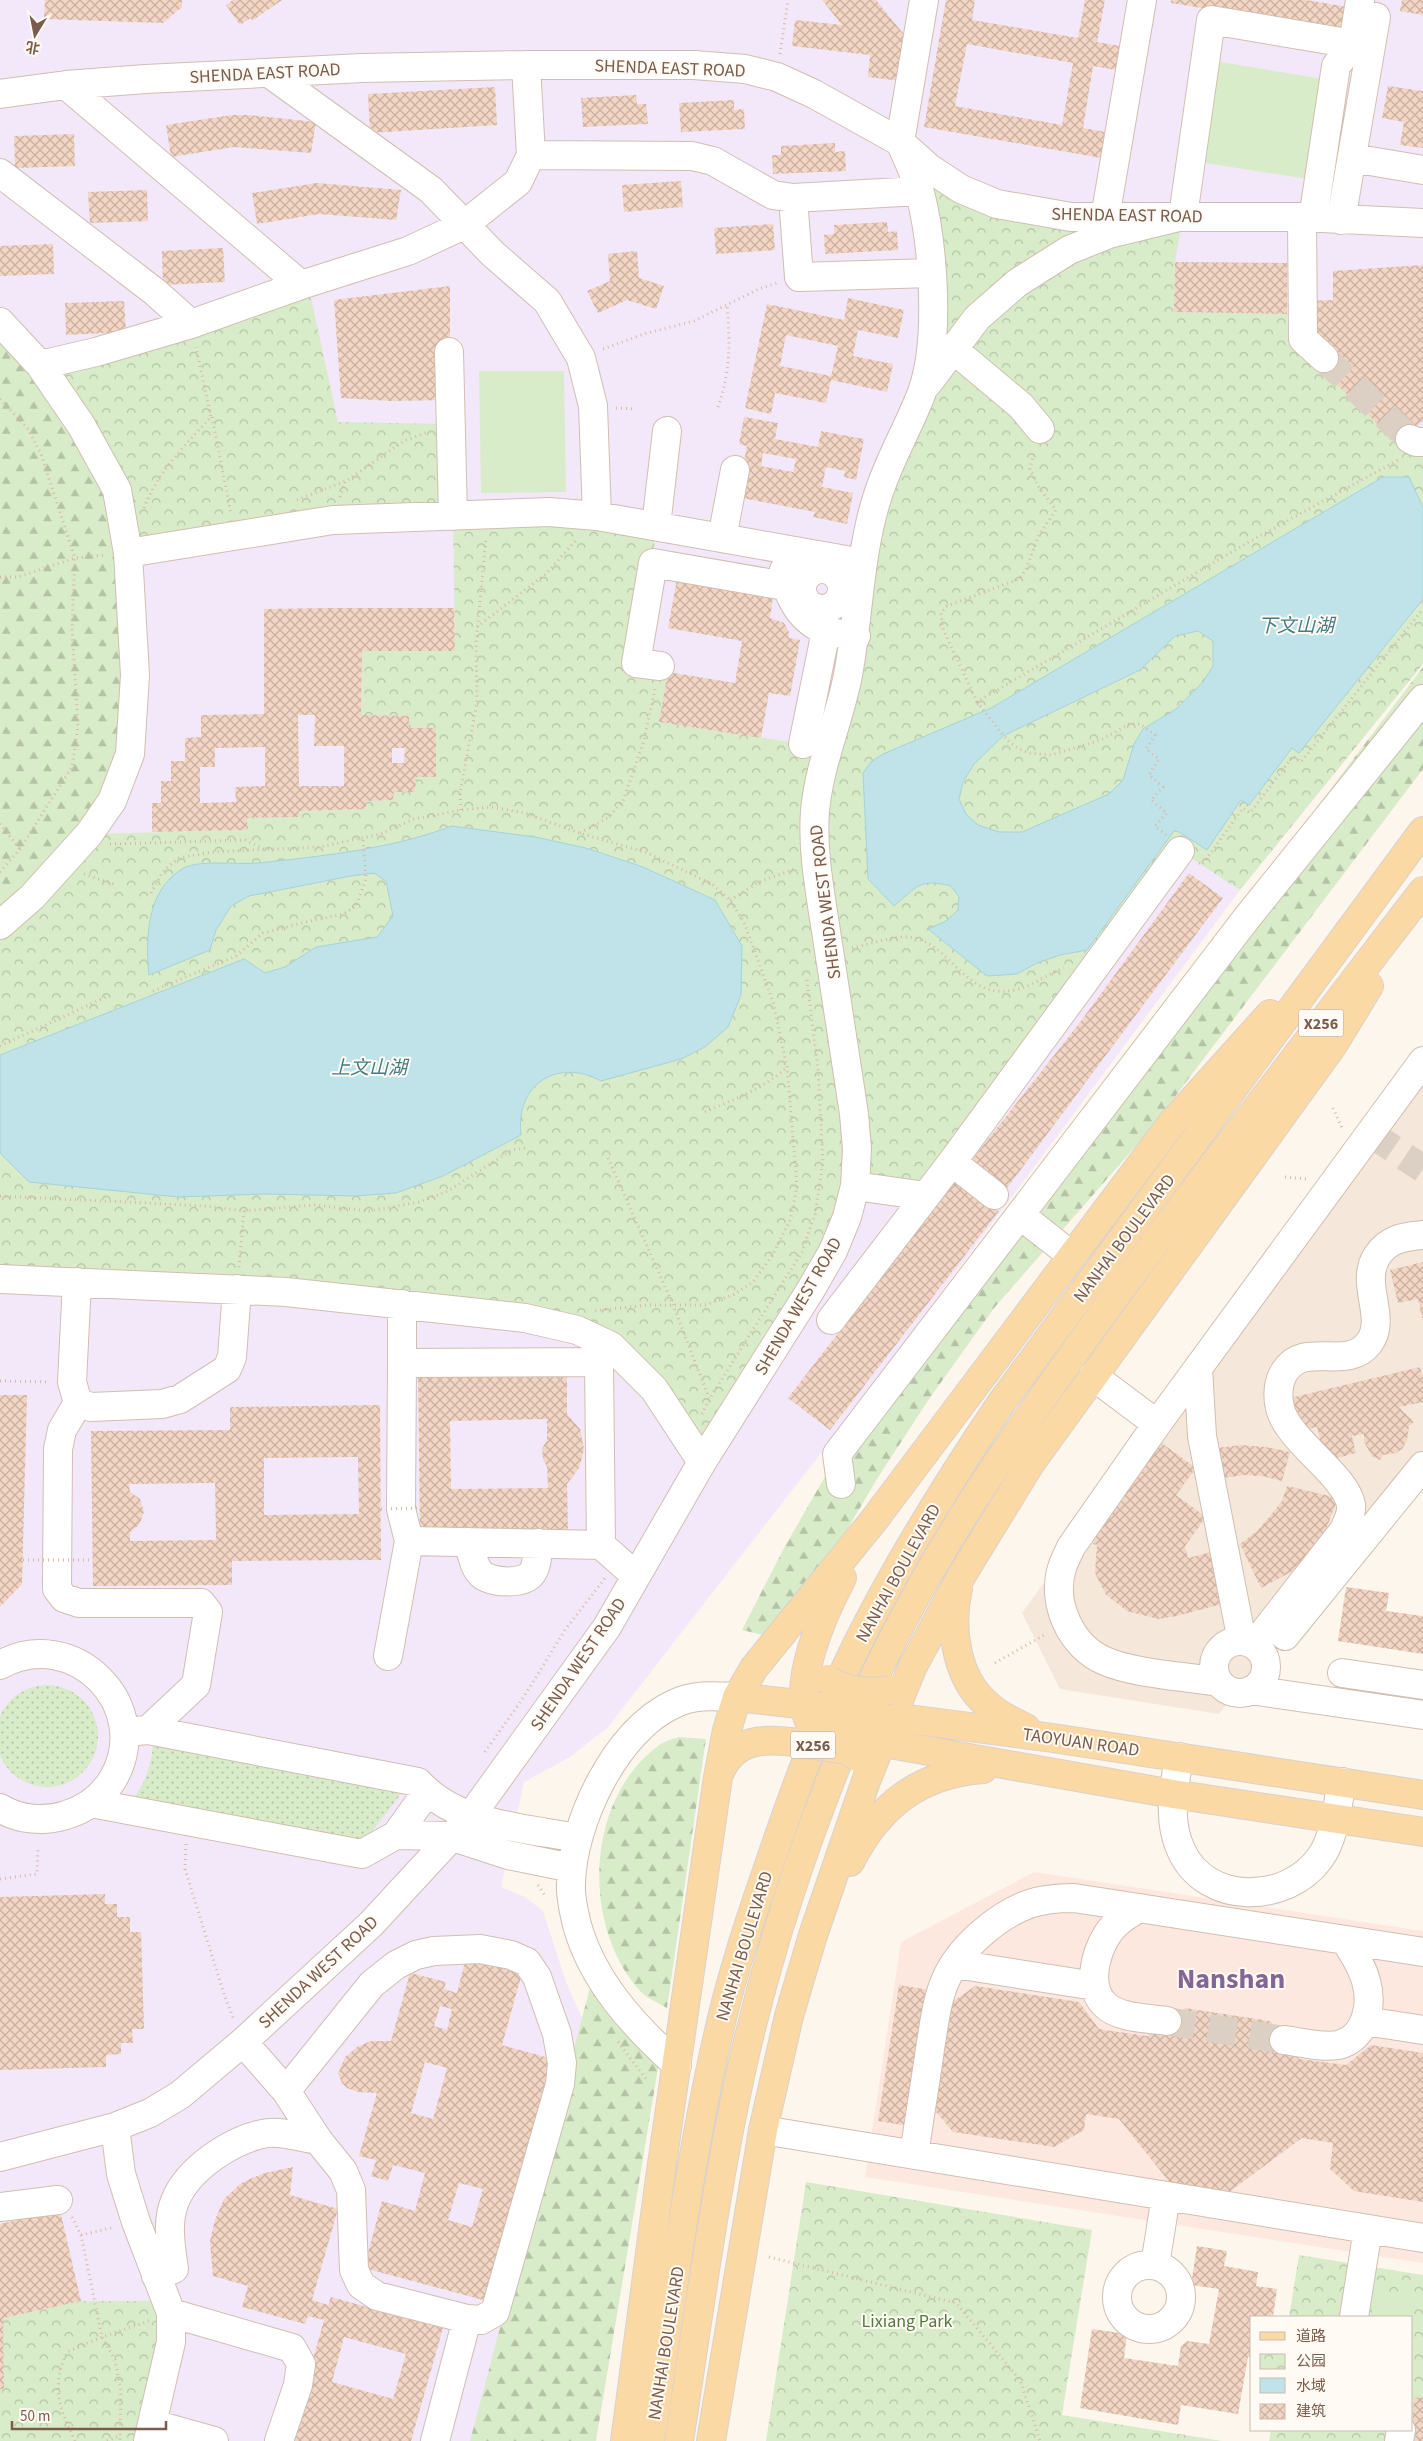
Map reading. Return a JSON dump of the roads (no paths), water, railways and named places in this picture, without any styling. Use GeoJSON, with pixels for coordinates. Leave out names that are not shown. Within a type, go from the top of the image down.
{"type":"FeatureCollection","features":[{"type":"Feature","properties":{"kind":"main road","name":"NANHAI BOULEVARD"},"geometry":{"type":"LineString","coordinates":[[650,2441],[701,2117],[721,2022],[754,1908],[777,1841],[824,1718],[850,1660],[926,1522],[963,1460],[1002,1402],[1423,831]]}},
{"type":"Feature","properties":{"kind":"main road","name":"NANHAI BOULEVARD"},"geometry":{"type":"LineString","coordinates":[[679,2441],[726,2144],[740,2072],[761,1993],[807,1842],[854,1722],[879,1668],[949,1538],[1030,1413],[1219,1156],[1423,892]]}},
{"type":"Feature","properties":{"kind":"main road"},"geometry":{"type":"LineString","coordinates":[[711,2441],[764,2130],[789,2016],[868,1755],[885,1715],[962,1575],[1030,1464],[1333,1045],[1423,898]]}},
{"type":"Feature","properties":{"kind":"main road"},"geometry":{"type":"LineString","coordinates":[[625,2441],[718,1777],[727,1730],[737,1697],[754,1668],[874,1520],[1071,1255],[1172,1123],[1368,905]]}},
{"type":"Feature","properties":{"kind":"main road"},"geometry":{"type":"LineString","coordinates":[[718,1777],[728,1758],[755,1740],[777,1739],[807,1719],[808,1669],[818,1633],[836,1590],[874,1520]]}},
{"type":"Feature","properties":{"kind":"main road"},"geometry":{"type":"LineString","coordinates":[[962,1575],[956,1601],[955,1637],[962,1666],[973,1689],[988,1705],[1006,1718],[1053,1738]]}},
{"type":"Feature","properties":{"kind":"main road"},"geometry":{"type":"LineString","coordinates":[[818,1633],[819,1662],[827,1679],[842,1687],[873,1692],[890,1690],[912,1668]]}},
{"type":"Feature","properties":{"kind":"main road","name":"TAOYUAN ROAD"},"geometry":{"type":"LineString","coordinates":[[737,1697],[807,1719],[885,1715],[1053,1738],[1423,1795]]}},
{"type":"Feature","properties":{"kind":"main road","name":"TAOYUAN ROAD"},"geometry":{"type":"LineString","coordinates":[[807,1719],[822,1731],[868,1755],[1026,1769],[1173,1794],[1423,1832]]}},
{"type":"Feature","properties":{"kind":"main road"},"geometry":{"type":"LineString","coordinates":[[813,1935],[854,1856],[873,1825],[905,1794],[935,1778],[953,1773],[998,1768],[1026,1769]]}},
{"type":"Feature","properties":{"kind":"street"},"geometry":{"type":"LineString","coordinates":[[900,142],[924,0]]}},
{"type":"Feature","properties":{"kind":"street"},"geometry":{"type":"LineString","coordinates":[[1104,218],[1142,0]]}},
{"type":"Feature","properties":{"kind":"street"},"geometry":{"type":"LineString","coordinates":[[1324,358],[1303,339],[1308,218],[1336,66],[1353,44],[1360,0]]}},
{"type":"Feature","properties":{"kind":"street"},"geometry":{"type":"LineString","coordinates":[[1341,220],[1379,0]]}},
{"type":"Feature","properties":{"kind":"street"},"geometry":{"type":"LineString","coordinates":[[923,390],[977,318],[1017,283],[1069,250],[1109,234],[1183,216],[1211,20],[1353,44]]}},
{"type":"Feature","properties":{"kind":"street"},"geometry":{"type":"LineString","coordinates":[[40,365],[96,352],[191,324],[301,285],[408,251],[464,225],[518,182],[531,155],[526,65]]}},
{"type":"Feature","properties":{"kind":"street","name":"SHENDA EAST ROAD"},"geometry":{"type":"LineString","coordinates":[[0,94],[66,85],[269,73],[526,65],[694,65],[745,69],[777,77],[814,94],[900,142],[929,168],[961,189],[997,204],[1042,213],[1104,218],[1183,216],[1308,218],[1423,223]]}},
{"type":"Feature","properties":{"kind":"street"},"geometry":{"type":"LineString","coordinates":[[269,73],[431,190],[493,254],[546,301],[581,358],[593,406],[597,516]]}},
{"type":"Feature","properties":{"kind":"street"},"geometry":{"type":"LineString","coordinates":[[66,85],[301,285]]}},
{"type":"Feature","properties":{"kind":"street","name":"SHENDA WEST ROAD"},"geometry":{"type":"LineString","coordinates":[[0,2157],[115,2127],[150,2113],[180,2095],[243,2042],[371,1924],[450,1836],[470,1817],[607,1627],[619,1560],[697,1454],[722,1431],[833,1251],[848,1217],[855,1186],[857,1149],[854,1114],[830,954],[800,863],[814,814],[817,794],[856,636],[863,562],[877,497],[923,390],[932,354],[931,273],[919,191],[900,142]]}},
{"type":"Feature","properties":{"kind":"street"},"geometry":{"type":"LineString","coordinates":[[531,155],[692,156],[713,161],[773,195],[793,198],[919,191]]}},
{"type":"Feature","properties":{"kind":"street"},"geometry":{"type":"LineString","coordinates":[[1352,158],[1423,170]]}},
{"type":"Feature","properties":{"kind":"street"},"geometry":{"type":"LineString","coordinates":[[0,173],[155,292],[191,324]]}},
{"type":"Feature","properties":{"kind":"street"},"geometry":{"type":"LineString","coordinates":[[793,198],[799,277],[931,273]]}},
{"type":"Feature","properties":{"kind":"street"},"geometry":{"type":"LineString","coordinates":[[0,322],[40,365],[80,425],[118,490],[128,553],[135,674],[130,754],[112,801],[61,866],[32,897],[0,925]]}},
{"type":"Feature","properties":{"kind":"street"},"geometry":{"type":"LineString","coordinates":[[954,349],[1021,406],[1040,429]]}},
{"type":"Feature","properties":{"kind":"street"},"geometry":{"type":"LineString","coordinates":[[449,352],[453,516]]}},
{"type":"Feature","properties":{"kind":"street"},"geometry":{"type":"LineString","coordinates":[[656,526],[667,431]]}},
{"type":"Feature","properties":{"kind":"street"},"geometry":{"type":"LineString","coordinates":[[722,538],[735,470]]}},
{"type":"Feature","properties":{"kind":"street"},"geometry":{"type":"LineString","coordinates":[[128,553],[333,520],[548,512],[597,516],[863,562]]}},
{"type":"Feature","properties":{"kind":"street"},"geometry":{"type":"LineString","coordinates":[[787,549],[784,567],[794,587],[799,610],[826,631],[856,636]]}},
{"type":"Feature","properties":{"kind":"street"},"geometry":{"type":"LineString","coordinates":[[660,666],[636,663],[653,563],[794,587]]}},
{"type":"Feature","properties":{"kind":"street"},"geometry":{"type":"LineString","coordinates":[[803,744],[818,678],[826,631]]}},
{"type":"Feature","properties":{"kind":"street"},"geometry":{"type":"LineString","coordinates":[[818,678],[846,682]]}},
{"type":"Feature","properties":{"kind":"street"},"geometry":{"type":"LineString","coordinates":[[841,1484],[837,1454],[1246,919],[1423,699]]}},
{"type":"Feature","properties":{"kind":"street"},"geometry":{"type":"LineString","coordinates":[[831,1320],[952,1162],[1097,964],[1175,845]]}},
{"type":"Feature","properties":{"kind":"street"},"geometry":{"type":"LineString","coordinates":[[1423,1061],[1157,1424],[1068,1554],[1062,1568],[1059,1588],[1061,1607],[1067,1623],[1087,1650],[1104,1661],[1125,1667],[1218,1682],[1226,1689],[1235,1693],[1251,1690],[1423,1715]]}},
{"type":"Feature","properties":{"kind":"street"},"geometry":{"type":"LineString","coordinates":[[952,1162],[994,1195]]}},
{"type":"Feature","properties":{"kind":"street"},"geometry":{"type":"LineString","coordinates":[[855,1186],[926,1196]]}},
{"type":"Feature","properties":{"kind":"street"},"geometry":{"type":"LineString","coordinates":[[1020,1215],[1071,1255]]}},
{"type":"Feature","properties":{"kind":"street"},"geometry":{"type":"LineString","coordinates":[[1254,1649],[1344,1530],[1351,1505],[1344,1490],[1290,1428],[1280,1409],[1279,1392],[1282,1376],[1291,1362],[1306,1356],[1339,1357],[1362,1350],[1370,1342],[1376,1330],[1370,1281],[1373,1263],[1383,1247],[1399,1237],[1423,1235]]}},
{"type":"Feature","properties":{"kind":"street"},"geometry":{"type":"LineString","coordinates":[[0,1279],[237,1289],[402,1304],[525,1318],[577,1330],[605,1354],[654,1389],[697,1454]]}},
{"type":"Feature","properties":{"kind":"street"},"geometry":{"type":"LineString","coordinates":[[0,1808],[21,1817],[38,1820],[58,1818],[76,1812],[91,1803],[107,1788],[118,1769],[124,1747],[136,1731],[196,1685],[208,1612],[201,1603],[79,1603],[64,1598],[57,1589],[58,1449],[62,1430],[75,1392],[77,1282]]}},
{"type":"Feature","properties":{"kind":"street"},"geometry":{"type":"LineString","coordinates":[[75,1392],[91,1407],[162,1404],[180,1399],[227,1369],[232,1357],[237,1289]]}},
{"type":"Feature","properties":{"kind":"street"},"geometry":{"type":"LineString","coordinates":[[388,1656],[409,1541],[400,1509],[402,1304]]}},
{"type":"Feature","properties":{"kind":"street"},"geometry":{"type":"LineString","coordinates":[[402,1363],[605,1354]]}},
{"type":"Feature","properties":{"kind":"street"},"geometry":{"type":"LineString","coordinates":[[409,1541],[538,1543],[619,1560],[605,1354]]}},
{"type":"Feature","properties":{"kind":"street"},"geometry":{"type":"LineString","coordinates":[[1198,1368],[1202,1436],[1254,1649],[1263,1678],[1251,1690]]}},
{"type":"Feature","properties":{"kind":"street"},"geometry":{"type":"LineString","coordinates":[[1093,1376],[1157,1424]]}},
{"type":"Feature","properties":{"kind":"street"},"geometry":{"type":"LineString","coordinates":[[1387,1511],[1388,1496],[1393,1484],[1423,1448]]}},
{"type":"Feature","properties":{"kind":"street"},"geometry":{"type":"LineString","coordinates":[[1254,1649],[1387,1511],[1423,1466]]}},
{"type":"Feature","properties":{"kind":"street"},"geometry":{"type":"LineString","coordinates":[[468,1542],[476,1567],[482,1575],[493,1580],[521,1580],[530,1576],[536,1567],[538,1543]]}},
{"type":"Feature","properties":{"kind":"street"},"geometry":{"type":"LineString","coordinates":[[1218,1682],[1214,1666],[1219,1650],[1233,1642],[1254,1649]]}},
{"type":"Feature","properties":{"kind":"street"},"geometry":{"type":"LineString","coordinates":[[0,1665],[20,1657],[39,1654],[57,1656],[74,1661],[89,1669],[104,1683],[114,1697],[122,1715],[136,1731],[418,1782],[427,1792],[470,1817],[578,1838]]}},
{"type":"Feature","properties":{"kind":"street"},"geometry":{"type":"LineString","coordinates":[[1342,1673],[1423,1685]]}},
{"type":"Feature","properties":{"kind":"street"},"geometry":{"type":"LineString","coordinates":[[677,2065],[632,2020],[599,1976],[578,1926],[570,1886],[572,1868],[578,1838],[592,1797],[627,1743],[650,1719],[674,1704],[688,1698],[737,1697]]}},
{"type":"Feature","properties":{"kind":"street"},"geometry":{"type":"LineString","coordinates":[[1179,1757],[1172,1814],[1175,1833],[1181,1851],[1193,1868],[1206,1880],[1224,1888],[1243,1892],[1275,1890],[1303,1876],[1321,1857],[1331,1836],[1342,1782]]}},
{"type":"Feature","properties":{"kind":"street"},"geometry":{"type":"LineString","coordinates":[[91,1803],[362,1854],[396,1835],[427,1792]]}},
{"type":"Feature","properties":{"kind":"street"},"geometry":{"type":"LineString","coordinates":[[396,1835],[450,1836],[508,1855],[572,1868]]}},
{"type":"Feature","properties":{"kind":"street"},"geometry":{"type":"LineString","coordinates":[[1238,1923],[1243,1892]]}},
{"type":"Feature","properties":{"kind":"street"},"geometry":{"type":"LineString","coordinates":[[914,2155],[937,2007],[946,1978],[955,1964],[991,1926],[1013,1911],[1031,1904],[1053,1899],[1074,1898],[1423,1952]]}},
{"type":"Feature","properties":{"kind":"street"},"geometry":{"type":"LineString","coordinates":[[1140,1908],[1116,1924],[1107,1936],[1096,1962],[1095,1986],[1104,2004],[1114,2010],[1126,2015],[1167,2021]]}},
{"type":"Feature","properties":{"kind":"street"},"geometry":{"type":"LineString","coordinates":[[1284,2040],[1325,2046],[1340,2045],[1352,2039],[1365,2020],[1368,1996],[1367,1982],[1356,1958],[1344,1940]]}},
{"type":"Feature","properties":{"kind":"street"},"geometry":{"type":"LineString","coordinates":[[243,2042],[286,2090],[318,2140],[343,2171],[350,2190],[354,2270],[361,2285],[377,2296],[467,2319],[481,2320],[495,2312],[560,2084],[562,2062],[557,2034],[537,1977],[527,1962],[511,1955],[480,1949],[434,1951],[416,1955],[396,1965],[372,1984],[286,2090]]}},
{"type":"Feature","properties":{"kind":"street"},"geometry":{"type":"LineString","coordinates":[[955,1964],[1095,1986]]}},
{"type":"Feature","properties":{"kind":"street"},"geometry":{"type":"LineString","coordinates":[[1365,2020],[1423,2030]]}},
{"type":"Feature","properties":{"kind":"street"},"geometry":{"type":"LineString","coordinates":[[115,2127],[121,2174],[136,2222],[171,2313],[171,2342],[150,2433],[214,2441]]}},
{"type":"Feature","properties":{"kind":"street"},"geometry":{"type":"LineString","coordinates":[[764,2130],[1423,2238]]}},
{"type":"Feature","properties":{"kind":"street"},"geometry":{"type":"LineString","coordinates":[[156,2276],[174,2269],[170,2232],[175,2201],[194,2174],[212,2157],[238,2143],[269,2133],[318,2140]]}},
{"type":"Feature","properties":{"kind":"street"},"geometry":{"type":"LineString","coordinates":[[1155,2265],[1166,2196]]}},
{"type":"Feature","properties":{"kind":"street"},"geometry":{"type":"LineString","coordinates":[[0,2207],[58,2200]]}},
{"type":"Feature","properties":{"kind":"street"},"geometry":{"type":"LineString","coordinates":[[1354,2316],[1368,2229]]}},
{"type":"Feature","properties":{"kind":"street"},"geometry":{"type":"LineString","coordinates":[[171,2313],[292,2348],[301,2364],[298,2385],[279,2441]]}},
{"type":"Feature","properties":{"kind":"street"},"geometry":{"type":"LineString","coordinates":[[435,2441],[467,2319]]}},
{"type":"Feature","properties":{"kind":"water","name":"下文山湖"},"geometry":{"type":"Polygon","coordinates":[[[1383,477],[1409,477],[1423,507],[1423,599],[1299,753],[1292,748],[1249,805],[1241,800],[1207,850],[1179,832],[1174,831],[1087,950],[1060,955],[1037,963],[1017,974],[987,976],[928,929],[946,921],[958,910],[959,897],[951,886],[932,883],[919,886],[894,906],[868,879],[863,773],[871,762],[883,754],[991,708],[1383,477]],[[1198,631],[1175,636],[1140,670],[1003,736],[974,764],[963,782],[959,799],[966,814],[978,825],[999,832],[1022,832],[1109,794],[1123,780],[1134,744],[1143,729],[1176,709],[1203,682],[1213,666],[1213,641],[1198,631]]]}},
{"type":"Feature","properties":{"kind":"water","name":"上文山湖"},"geometry":{"type":"Polygon","coordinates":[[[452,826],[535,837],[586,848],[643,867],[715,900],[742,946],[741,995],[728,1027],[705,1047],[681,1059],[601,1081],[585,1074],[569,1072],[555,1074],[542,1080],[532,1090],[525,1102],[521,1117],[521,1135],[443,1176],[396,1193],[356,1196],[265,1194],[178,1197],[29,1182],[0,1153],[0,1055],[244,959],[265,973],[285,967],[316,947],[377,937],[393,916],[386,881],[374,873],[249,896],[231,906],[216,930],[210,950],[149,975],[148,931],[155,902],[170,878],[182,869],[198,864],[258,863],[307,858],[381,846],[452,826]]]}},
{"type":"Feature","properties":{"kind":"tunnel"},"geometry":{"type":"LineString","coordinates":[[1324,358],[1410,439]]}},
{"type":"Feature","properties":{"kind":"tunnel"},"geometry":{"type":"LineString","coordinates":[[1370,1133],[1423,1169]]}},
{"type":"Feature","properties":{"kind":"tunnel"},"geometry":{"type":"LineString","coordinates":[[1167,2021],[1284,2040]]}},
{"type":"Feature","properties":{"kind":"district","name":"Nanshan"},"geometry":{"type":"Point","coordinates":[1231,1978]}},
{"type":"Feature","properties":{"kind":"park label","name":"Lixiang Park"},"geometry":{"type":"Point","coordinates":[907,2321]}}]}
